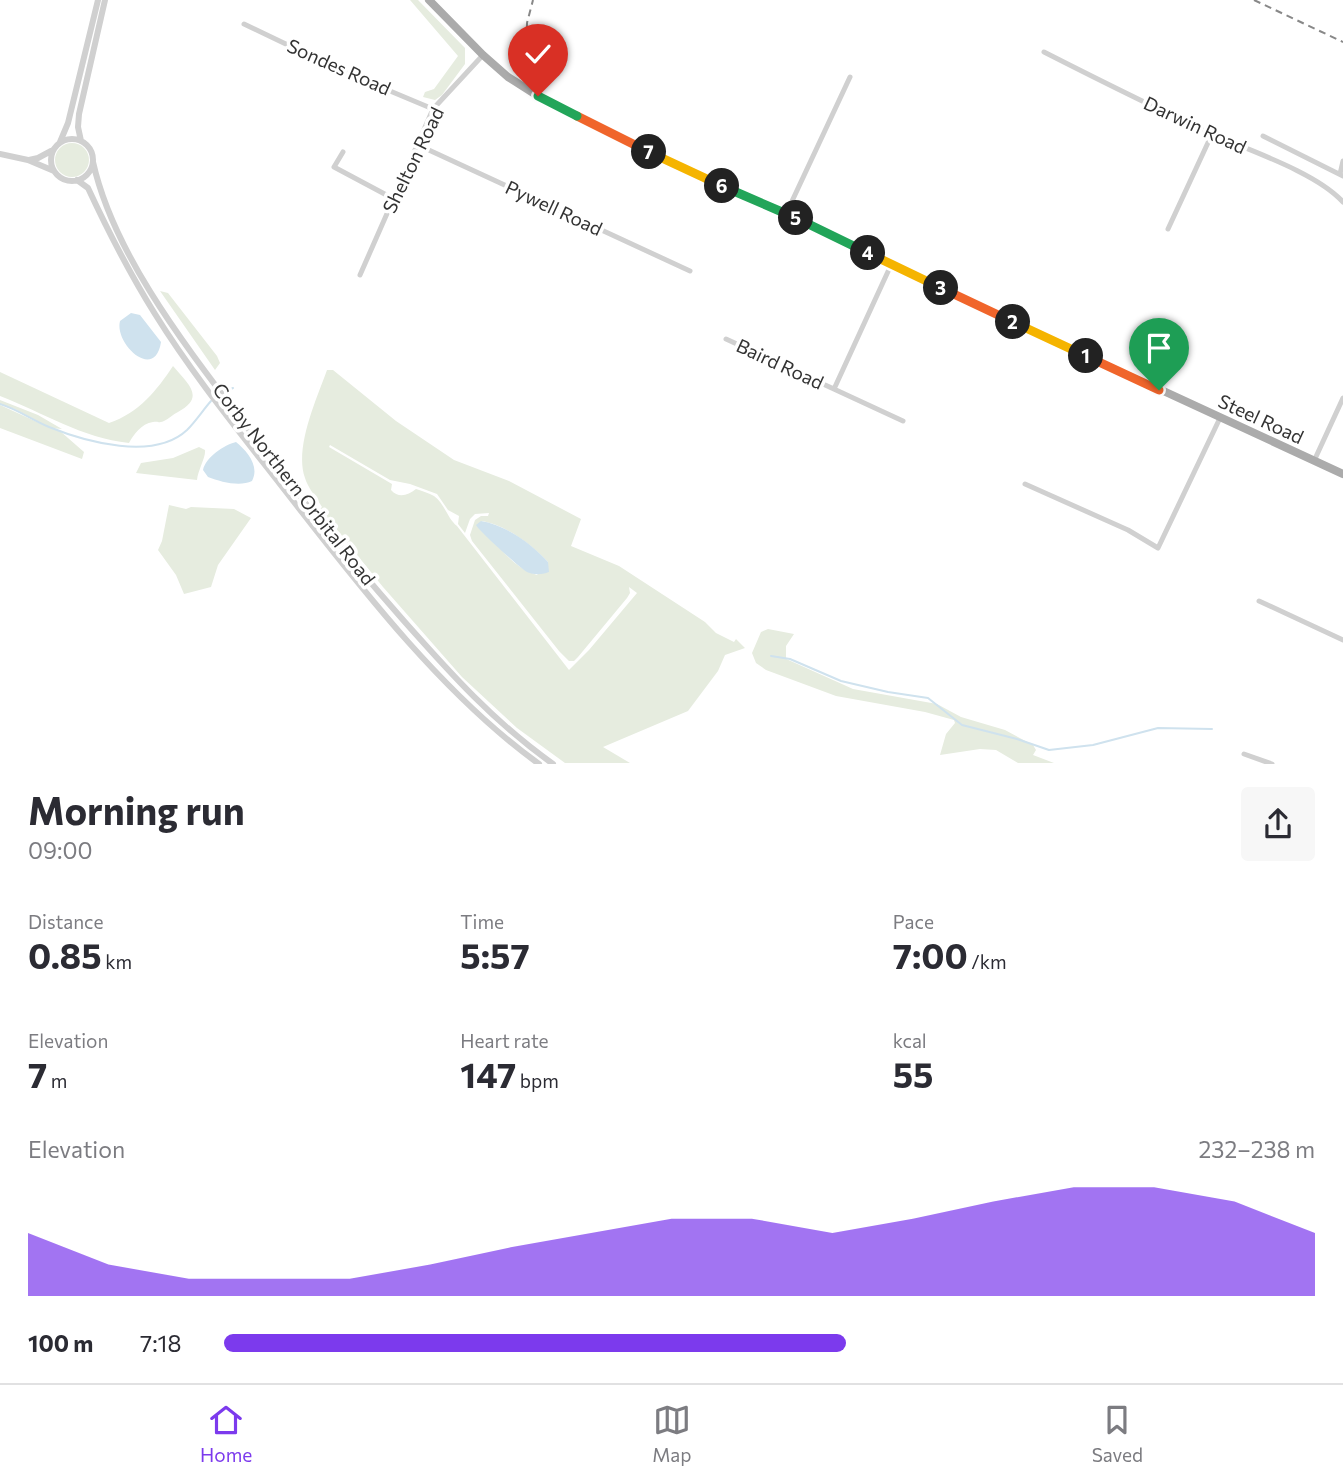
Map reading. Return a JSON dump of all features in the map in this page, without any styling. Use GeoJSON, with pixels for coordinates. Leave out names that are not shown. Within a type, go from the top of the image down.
{"type":"FeatureCollection","features":[{"type":"Feature","properties":{"kind":"main road","name":"Steel Road"},"geometry":{"type":"LineString","coordinates":[[429,0],[483,55],[508,77],[538,96],[692,173],[786,214],[1343,474]]}},
{"type":"Feature","properties":{"kind":"street"},"geometry":{"type":"LineString","coordinates":[[27,160],[53,150],[60,142],[68,123],[98,0]]}},
{"type":"Feature","properties":{"kind":"street"},"geometry":{"type":"LineString","coordinates":[[0,154],[27,160],[54,171],[62,179],[77,180],[88,174],[93,162],[90,150],[81,141],[79,114],[105,0]]}},
{"type":"Feature","properties":{"kind":"street","name":"Sondes Road"},"geometry":{"type":"LineString","coordinates":[[244,24],[433,110]]}},
{"type":"Feature","properties":{"kind":"street","name":"Darwin Road"},"geometry":{"type":"LineString","coordinates":[[1044,52],[1304,176],[1343,202]]}},
{"type":"Feature","properties":{"kind":"street","name":"Shelton Road"},"geometry":{"type":"LineString","coordinates":[[360,275],[433,110],[483,55]]}},
{"type":"Feature","properties":{"kind":"street"},"geometry":{"type":"LineString","coordinates":[[786,214],[850,77]]}},
{"type":"Feature","properties":{"kind":"street"},"geometry":{"type":"LineString","coordinates":[[1168,229],[1212,134]]}},
{"type":"Feature","properties":{"kind":"street"},"geometry":{"type":"LineString","coordinates":[[1263,136],[1341,175],[1343,161]]}},
{"type":"Feature","properties":{"kind":"street"},"geometry":{"type":"LineString","coordinates":[[60,142],[66,139],[81,141]]}},
{"type":"Feature","properties":{"kind":"street","name":"Pywell Road"},"geometry":{"type":"LineString","coordinates":[[418,145],[690,271]]}},
{"type":"Feature","properties":{"kind":"street"},"geometry":{"type":"LineString","coordinates":[[53,150],[50,160],[54,171]]}},
{"type":"Feature","properties":{"kind":"street"},"geometry":{"type":"LineString","coordinates":[[343,152],[334,167],[394,199]]}},
{"type":"Feature","properties":{"kind":"street","name":"Corby Northern Orbital Road"},"geometry":{"type":"LineString","coordinates":[[93,162],[98,184],[113,222],[136,266],[162,310],[234,410],[358,569],[465,690],[501,724],[553,764]]}},
{"type":"Feature","properties":{"kind":"street","name":"Corby Northern Orbital Road"},"geometry":{"type":"LineString","coordinates":[[77,180],[88,188],[156,316],[226,415],[334,553],[463,700],[540,764]]}},
{"type":"Feature","properties":{"kind":"street"},"geometry":{"type":"LineString","coordinates":[[1337,196],[1343,187]]}},
{"type":"Feature","properties":{"kind":"street","name":"Baird Road"},"geometry":{"type":"LineString","coordinates":[[834,389],[891,265]]}},
{"type":"Feature","properties":{"kind":"street","name":"Baird Road"},"geometry":{"type":"LineString","coordinates":[[726,339],[903,421]]}},
{"type":"Feature","properties":{"kind":"street"},"geometry":{"type":"LineString","coordinates":[[1314,461],[1343,398]]}},
{"type":"Feature","properties":{"kind":"street"},"geometry":{"type":"LineString","coordinates":[[1025,484],[1128,530],[1158,548],[1220,418]]}},
{"type":"Feature","properties":{"kind":"street"},"geometry":{"type":"LineString","coordinates":[[1259,601],[1343,640]]}},
{"type":"Feature","properties":{"kind":"street"},"geometry":{"type":"LineString","coordinates":[[1244,754],[1272,764]]}},
{"type":"Feature","properties":{"kind":"shaded area"},"geometry":{"type":"Polygon","coordinates":[[[410,0],[418,0],[465,48],[465,64],[442,95],[435,100],[423,97],[425,92],[434,89],[458,56],[410,0]]]}},
{"type":"Feature","properties":{"kind":"shaded area"},"geometry":{"type":"Polygon","coordinates":[[[72,143],[84,148],[89,160],[84,172],[72,177],[60,172],[55,160],[60,148],[72,143]]]}},
{"type":"Feature","properties":{"kind":"shaded area"},"geometry":{"type":"Polygon","coordinates":[[[160,291],[168,293],[217,356],[220,363],[215,370],[160,291]]]}},
{"type":"Feature","properties":{"kind":"shaded area"},"geometry":{"type":"Polygon","coordinates":[[[173,366],[192,390],[191,401],[166,420],[141,427],[129,443],[95,436],[0,396],[0,372],[109,423],[120,419],[146,400],[173,366]]]}},
{"type":"Feature","properties":{"kind":"shaded area"},"geometry":{"type":"Polygon","coordinates":[[[327,370],[333,370],[396,421],[454,460],[509,481],[581,519],[571,546],[619,566],[705,622],[716,633],[734,642],[736,639],[745,648],[725,655],[718,671],[688,711],[603,747],[630,763],[565,763],[517,728],[462,677],[383,587],[320,509],[322,507],[305,478],[302,452],[308,423],[327,370]],[[330,445],[329,447],[392,484],[391,490],[397,494],[407,494],[416,489],[438,499],[569,670],[637,593],[629,587],[627,598],[578,657],[569,661],[472,541],[470,535],[475,520],[488,516],[489,513],[475,514],[465,533],[458,524],[459,516],[448,510],[437,494],[390,480],[330,445]],[[481,521],[498,545],[528,572],[537,575],[548,562],[518,536],[499,526],[481,521]]]}},
{"type":"Feature","properties":{"kind":"shaded area"},"geometry":{"type":"Polygon","coordinates":[[[0,400],[38,415],[62,429],[50,428],[60,431],[84,452],[82,459],[0,428],[0,405],[48,427],[0,404],[0,400]]]}},
{"type":"Feature","properties":{"kind":"shaded area"},"geometry":{"type":"Polygon","coordinates":[[[199,447],[205,450],[205,453],[197,480],[136,473],[141,463],[173,458],[199,447]]]}},
{"type":"Feature","properties":{"kind":"shaded area"},"geometry":{"type":"Polygon","coordinates":[[[169,505],[186,509],[234,509],[251,518],[218,565],[211,587],[184,594],[176,575],[158,550],[169,505]]]}},
{"type":"Feature","properties":{"kind":"shaded area"},"geometry":{"type":"Polygon","coordinates":[[[768,629],[794,634],[786,646],[784,658],[853,689],[937,704],[961,717],[1005,730],[1033,745],[1036,750],[1033,755],[1054,763],[1018,763],[996,750],[980,749],[940,755],[946,734],[955,723],[954,720],[836,696],[766,670],[756,663],[752,653],[761,632],[768,629]]]}},
{"type":"Feature","properties":{"kind":"water"},"geometry":{"type":"Polygon","coordinates":[[[131,313],[140,315],[161,342],[157,354],[151,359],[136,355],[123,340],[120,321],[131,313]]]}},
{"type":"Feature","properties":{"kind":"water"},"geometry":{"type":"Polygon","coordinates":[[[236,442],[248,454],[253,464],[252,481],[236,484],[208,477],[203,470],[212,456],[236,442]]]}},
{"type":"Feature","properties":{"kind":"water"},"geometry":{"type":"Polygon","coordinates":[[[481,521],[509,531],[526,542],[548,562],[549,572],[535,574],[523,569],[478,528],[476,525],[481,521]]]}},
{"type":"Feature","properties":{"kind":"waterway"},"geometry":{"type":"LineString","coordinates":[[224,392],[233,388]]}},
{"type":"Feature","properties":{"kind":"waterway"},"geometry":{"type":"LineString","coordinates":[[0,404],[49,427],[82,438],[100,443],[139,447],[157,445],[173,439],[187,430],[211,401]]}},
{"type":"Feature","properties":{"kind":"waterway"},"geometry":{"type":"LineString","coordinates":[[771,656],[790,659],[841,681],[928,698],[962,725],[1049,750],[1093,745],[1158,728],[1212,729]]}},
{"type":"Feature","properties":{"kind":"railway"},"geometry":{"type":"LineString","coordinates":[[526,64],[527,23],[533,0]]}},
{"type":"Feature","properties":{"kind":"railway"},"geometry":{"type":"LineString","coordinates":[[1254,0],[1343,42]]}},
{"type":"Feature","properties":{"kind":"route"},"geometry":{"type":"LineString","coordinates":[[538,96],[692,173],[786,214],[1159,390]]}}]}
